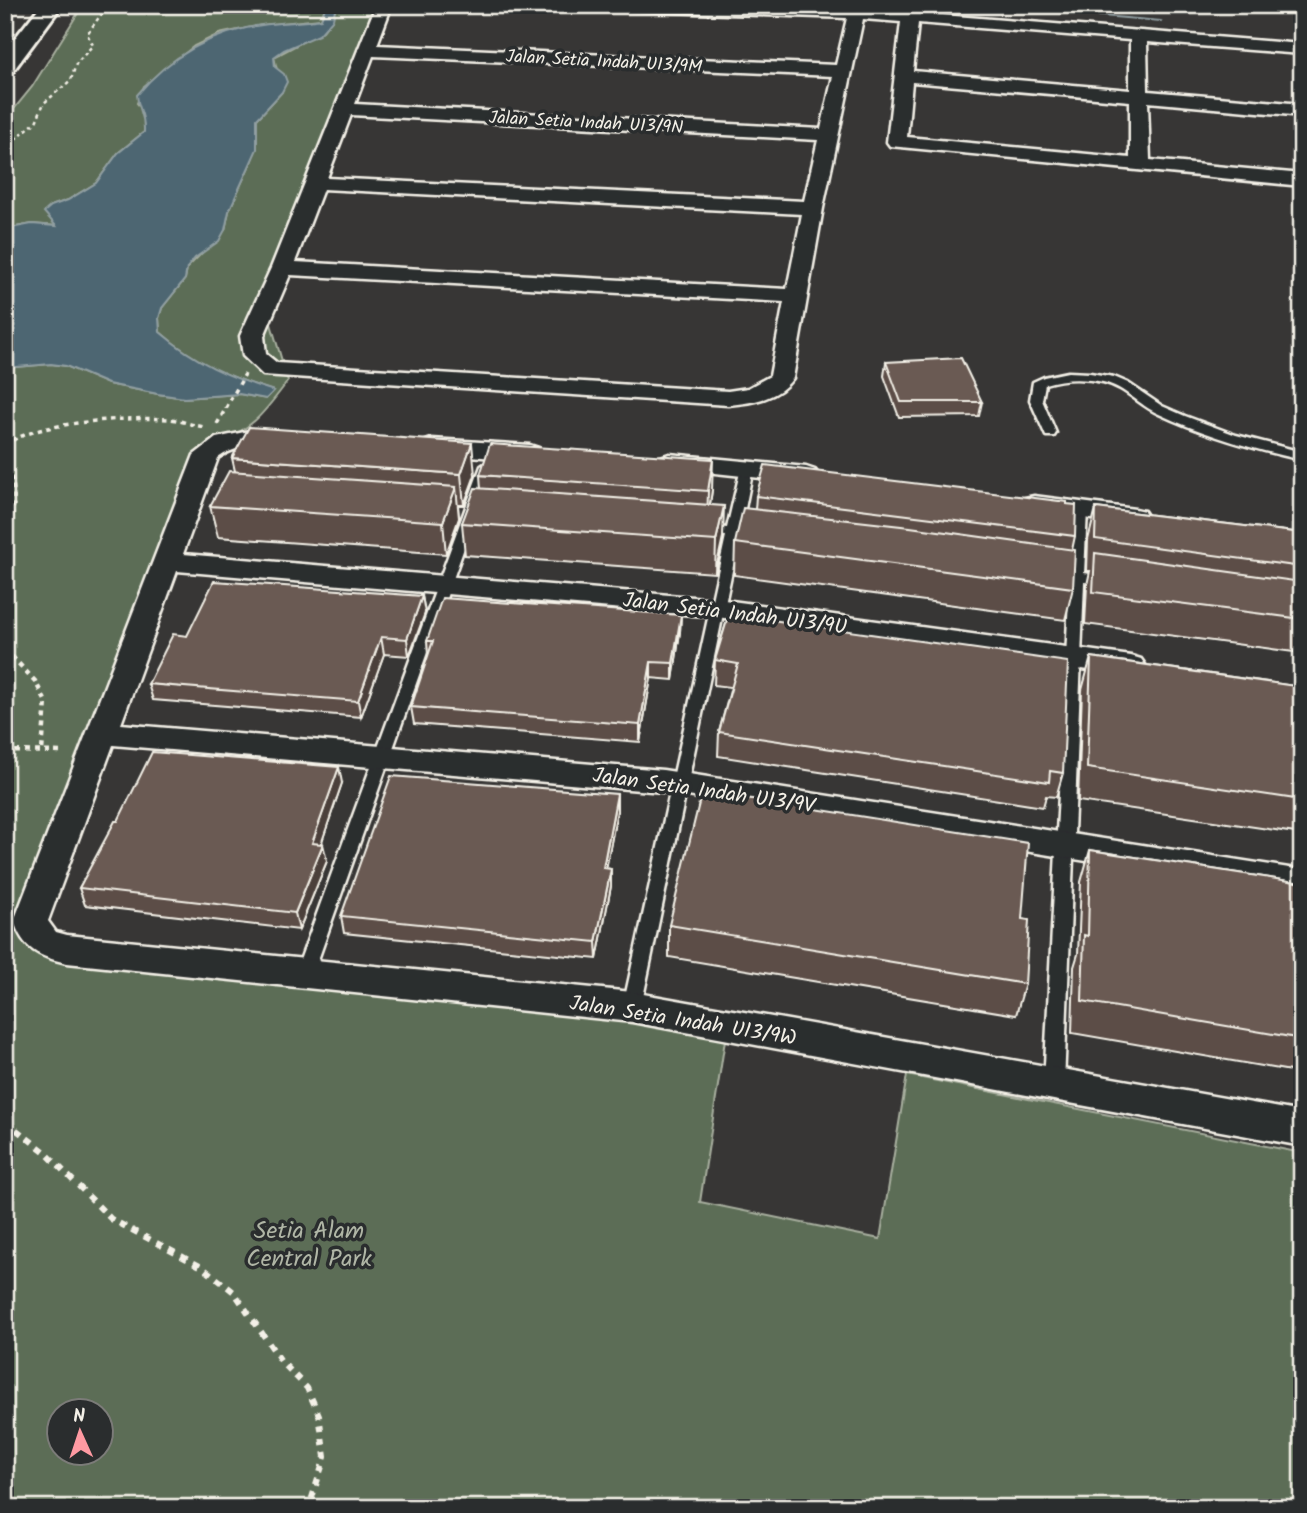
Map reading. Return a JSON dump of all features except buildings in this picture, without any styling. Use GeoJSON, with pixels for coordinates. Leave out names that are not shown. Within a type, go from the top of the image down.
{"type":"FeatureCollection","features":[{"type":"Feature","properties":{"kind":"street"},"geometry":{"type":"LineString","coordinates":[[5,66],[52,5]]}},
{"type":"Feature","properties":{"kind":"street"},"geometry":{"type":"LineString","coordinates":[[384,5],[316,183],[252,336],[255,356],[271,370],[728,398],[751,396],[771,389],[781,378],[813,208],[856,13]]}},
{"type":"Feature","properties":{"kind":"street"},"geometry":{"type":"LineString","coordinates":[[610,5],[856,13],[1138,38],[1302,49]]}},
{"type":"Feature","properties":{"kind":"street"},"geometry":{"type":"LineString","coordinates":[[910,18],[897,142],[1302,180]]}},
{"type":"Feature","properties":{"kind":"street"},"geometry":{"type":"LineString","coordinates":[[1138,38],[1140,165]]}},
{"type":"Feature","properties":{"kind":"street","name":"Jalan Setia Indah U13/9M"},"geometry":{"type":"LineString","coordinates":[[365,50],[843,71]]}},
{"type":"Feature","properties":{"kind":"street"},"geometry":{"type":"LineString","coordinates":[[905,76],[1302,110]]}},
{"type":"Feature","properties":{"kind":"street","name":"Jalan Setia Indah U13/9N"},"geometry":{"type":"LineString","coordinates":[[344,109],[828,135]]}},
{"type":"Feature","properties":{"kind":"street"},"geometry":{"type":"LineString","coordinates":[[316,183],[813,208]]}},
{"type":"Feature","properties":{"kind":"street"},"geometry":{"type":"LineString","coordinates":[[282,268],[796,296]]}},
{"type":"Feature","properties":{"kind":"street"},"geometry":{"type":"LineString","coordinates":[[97,742],[206,455],[216,446],[231,440],[251,437],[316,440]]}},
{"type":"Feature","properties":{"kind":"street"},"geometry":{"type":"LineString","coordinates":[[411,446],[560,455]]}},
{"type":"Feature","properties":{"kind":"street"},"geometry":{"type":"LineString","coordinates":[[640,460],[747,468],[830,478]]}},
{"type":"Feature","properties":{"kind":"street"},"geometry":{"type":"LineString","coordinates":[[1010,501],[1163,520]]}},
{"type":"Feature","properties":{"kind":"street","name":"Jalan Setia Indah U13/9U"},"geometry":{"type":"LineString","coordinates":[[165,561],[717,608],[1154,669]]}},
{"type":"Feature","properties":{"kind":"street","name":"Jalan Setia Indah U13/9V"},"geometry":{"type":"LineString","coordinates":[[97,742],[382,757],[680,783],[1302,883]]}},
{"type":"Feature","properties":{"kind":"street","name":"Jalan Setia Indah U13/9W"},"geometry":{"type":"LineString","coordinates":[[97,742],[31,921],[35,936],[46,944],[67,949],[632,1007],[1302,1129]]}},
{"type":"Feature","properties":{"kind":"lane"},"geometry":{"type":"LineString","coordinates":[[1049,433],[1036,400],[1039,382],[1050,377],[1096,378],[1117,382],[1160,410],[1214,431],[1302,456]]}},
{"type":"Feature","properties":{"kind":"lane"},"geometry":{"type":"LineString","coordinates":[[303,974],[493,451]]}},
{"type":"Feature","properties":{"kind":"lane"},"geometry":{"type":"LineString","coordinates":[[632,1007],[747,468]]}},
{"type":"Feature","properties":{"kind":"lane"},"geometry":{"type":"LineString","coordinates":[[1054,1084],[1080,510]]}},
{"type":"Feature","properties":{"kind":"lane"},"geometry":{"type":"LineString","coordinates":[[692,529],[774,537]]}},
{"type":"Feature","properties":{"kind":"lane"},"geometry":{"type":"LineString","coordinates":[[1040,571],[1129,584]]}},
{"type":"Feature","properties":{"kind":"path"},"geometry":{"type":"LineString","coordinates":[[5,164],[9,144],[36,122],[44,103],[66,85],[76,64],[92,50],[93,45],[87,34],[89,28],[104,15],[108,5]]}},
{"type":"Feature","properties":{"kind":"path"},"geometry":{"type":"LineString","coordinates":[[5,445],[17,436],[40,429],[124,420],[173,419],[191,426],[210,428],[219,423],[246,375]]}},
{"type":"Feature","properties":{"kind":"path"},"geometry":{"type":"LineString","coordinates":[[5,460],[10,467],[14,487],[14,506],[12,524],[5,540]]}},
{"type":"Feature","properties":{"kind":"path"},"geometry":{"type":"LineString","coordinates":[[5,649],[35,681],[46,702],[42,751]]}},
{"type":"Feature","properties":{"kind":"path"},"geometry":{"type":"LineString","coordinates":[[5,751],[42,751],[97,742]]}},
{"type":"Feature","properties":{"kind":"path"},"geometry":{"type":"LineString","coordinates":[[5,1121],[44,1151],[111,1219],[202,1266],[234,1292],[281,1361],[307,1388],[319,1415],[325,1457],[310,1504],[305,1508]]}},
{"type":"Feature","properties":{"kind":"green space"},"geometry":{"type":"Polygon","coordinates":[[[83,5],[326,5],[321,19],[262,25],[219,34],[194,46],[144,86],[137,103],[144,112],[144,132],[118,153],[96,183],[68,200],[51,206],[58,226],[32,224],[5,229],[5,120],[32,87],[83,5]]]}},
{"type":"Feature","properties":{"kind":"green space","name":"Setia Alam Central Park"},"geometry":{"type":"Polygon","coordinates":[[[336,5],[375,5],[263,297],[288,381],[257,419],[214,445],[33,944],[727,1027],[700,1202],[880,1239],[907,1075],[1302,1153],[1302,1508],[5,1508],[5,368],[51,364],[66,366],[108,384],[158,394],[184,398],[239,394],[266,399],[273,391],[213,368],[186,353],[160,332],[159,318],[162,308],[185,279],[187,268],[225,230],[229,211],[252,160],[257,138],[257,119],[282,92],[274,57],[323,31],[332,19],[336,5]]]}},
{"type":"Feature","properties":{"kind":"water"},"geometry":{"type":"Polygon","coordinates":[[[326,5],[336,5],[333,19],[319,35],[274,57],[275,67],[284,74],[287,82],[282,92],[257,119],[257,149],[229,211],[225,230],[219,241],[195,258],[187,268],[185,279],[162,308],[159,318],[160,332],[200,361],[274,391],[266,399],[239,394],[184,398],[108,384],[66,366],[51,364],[5,368],[5,229],[32,224],[56,226],[44,212],[96,183],[118,153],[144,132],[137,95],[149,81],[177,58],[209,40],[244,28],[321,19],[326,5]]]}},
{"type":"Feature","properties":{"kind":"waterway"},"geometry":{"type":"LineString","coordinates":[[964,5],[1161,21]]}}]}
